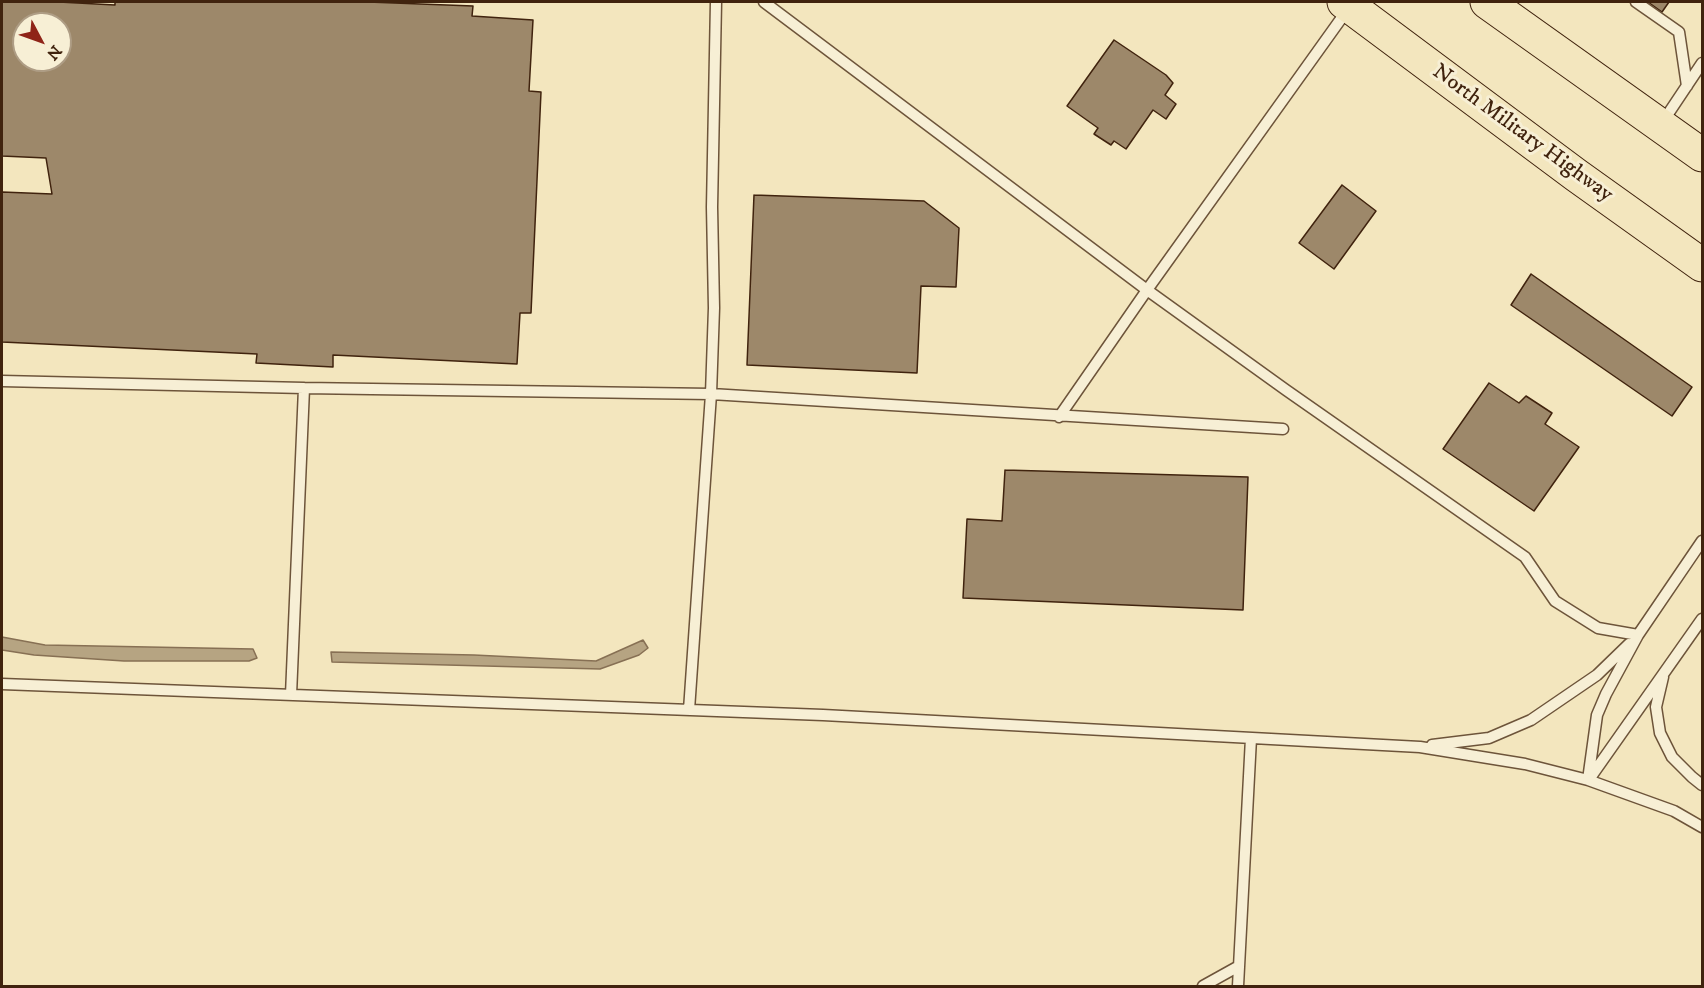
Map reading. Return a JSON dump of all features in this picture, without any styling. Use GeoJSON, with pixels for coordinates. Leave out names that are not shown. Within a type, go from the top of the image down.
{"type":"FeatureCollection","features":[{"type":"Feature","properties":{"kind":"main road"},"geometry":{"type":"LineString","coordinates":[[1487,2],[1702,155]]}},
{"type":"Feature","properties":{"kind":"main road","name":"North Military Highway"},"geometry":{"type":"LineString","coordinates":[[1347,4],[1576,176],[1702,265]]}},
{"type":"Feature","properties":{"kind":"lane"},"geometry":{"type":"LineString","coordinates":[[689,710],[711,394],[714,308],[712,207],[716,2]]}},
{"type":"Feature","properties":{"kind":"lane"},"geometry":{"type":"LineString","coordinates":[[764,2],[1147,290],[1525,556],[1555,601],[1598,628],[1638,635]]}},
{"type":"Feature","properties":{"kind":"lane"},"geometry":{"type":"LineString","coordinates":[[1636,2],[1679,32],[1687,86]]}},
{"type":"Feature","properties":{"kind":"lane"},"geometry":{"type":"LineString","coordinates":[[1059,417],[1347,4]]}},
{"type":"Feature","properties":{"kind":"lane"},"geometry":{"type":"LineString","coordinates":[[1661,126],[1702,63]]}},
{"type":"Feature","properties":{"kind":"lane"},"geometry":{"type":"LineString","coordinates":[[2,381],[711,394],[1283,429]]}},
{"type":"Feature","properties":{"kind":"lane"},"geometry":{"type":"LineString","coordinates":[[291,695],[304,388]]}},
{"type":"Feature","properties":{"kind":"lane"},"geometry":{"type":"LineString","coordinates":[[1588,780],[1597,715],[1606,694],[1638,635],[1702,541]]}},
{"type":"Feature","properties":{"kind":"lane"},"geometry":{"type":"LineString","coordinates":[[1588,780],[1702,619]]}},
{"type":"Feature","properties":{"kind":"lane"},"geometry":{"type":"LineString","coordinates":[[1420,747],[1489,738],[1531,720],[1597,675],[1638,635]]}},
{"type":"Feature","properties":{"kind":"lane"},"geometry":{"type":"LineString","coordinates":[[1664,672],[1656,707],[1659,734],[1672,757],[1702,785]]}},
{"type":"Feature","properties":{"kind":"lane"},"geometry":{"type":"LineString","coordinates":[[2,684],[689,710],[1420,747],[1525,764],[1588,780],[1674,811],[1702,827]]}},
{"type":"Feature","properties":{"kind":"lane"},"geometry":{"type":"LineString","coordinates":[[1238,987],[1251,738]]}},
{"type":"Feature","properties":{"kind":"lane"},"geometry":{"type":"LineString","coordinates":[[1203,987],[1239,966]]}},
{"type":"Feature","properties":{"kind":"shaded area"},"geometry":{"type":"Polygon","coordinates":[[[2,637],[45,645],[253,649],[257,658],[249,661],[124,661],[34,655],[2,650],[2,637]]]}},
{"type":"Feature","properties":{"kind":"shaded area"},"geometry":{"type":"Polygon","coordinates":[[[643,640],[648,648],[639,655],[600,669],[332,662],[331,652],[474,655],[596,661],[643,640]]]}},
{"type":"Feature","properties":{"kind":"building"},"geometry":{"type":"Polygon","coordinates":[[[2,2],[115,5],[115,2],[368,2],[473,6],[472,16],[533,20],[529,91],[541,92],[531,313],[520,313],[517,364],[333,355],[333,367],[256,363],[257,354],[2,342],[2,192],[52,194],[46,158],[2,156],[2,2]]]}},
{"type":"Feature","properties":{"kind":"building"},"geometry":{"type":"Polygon","coordinates":[[[1648,2],[1669,2],[1662,12],[1648,2]]]}},
{"type":"Feature","properties":{"kind":"building"},"geometry":{"type":"Polygon","coordinates":[[[1114,40],[1166,75],[1173,83],[1165,95],[1176,104],[1166,119],[1153,110],[1126,149],[1114,141],[1111,145],[1094,134],[1098,128],[1067,106],[1114,40]]]}},
{"type":"Feature","properties":{"kind":"building"},"geometry":{"type":"Polygon","coordinates":[[[1342,185],[1376,211],[1334,269],[1299,243],[1342,185]]]}},
{"type":"Feature","properties":{"kind":"building"},"geometry":{"type":"Polygon","coordinates":[[[754,195],[924,201],[959,228],[956,287],[921,286],[917,373],[747,365],[754,195]]]}},
{"type":"Feature","properties":{"kind":"building"},"geometry":{"type":"Polygon","coordinates":[[[1531,274],[1692,387],[1672,416],[1511,305],[1531,274]]]}},
{"type":"Feature","properties":{"kind":"building"},"geometry":{"type":"Polygon","coordinates":[[[1489,383],[1519,403],[1526,396],[1552,413],[1545,424],[1579,447],[1534,511],[1443,449],[1489,383]]]}},
{"type":"Feature","properties":{"kind":"building"},"geometry":{"type":"Polygon","coordinates":[[[1005,470],[1248,477],[1243,610],[963,598],[967,519],[1002,521],[1005,470]]]}}]}
